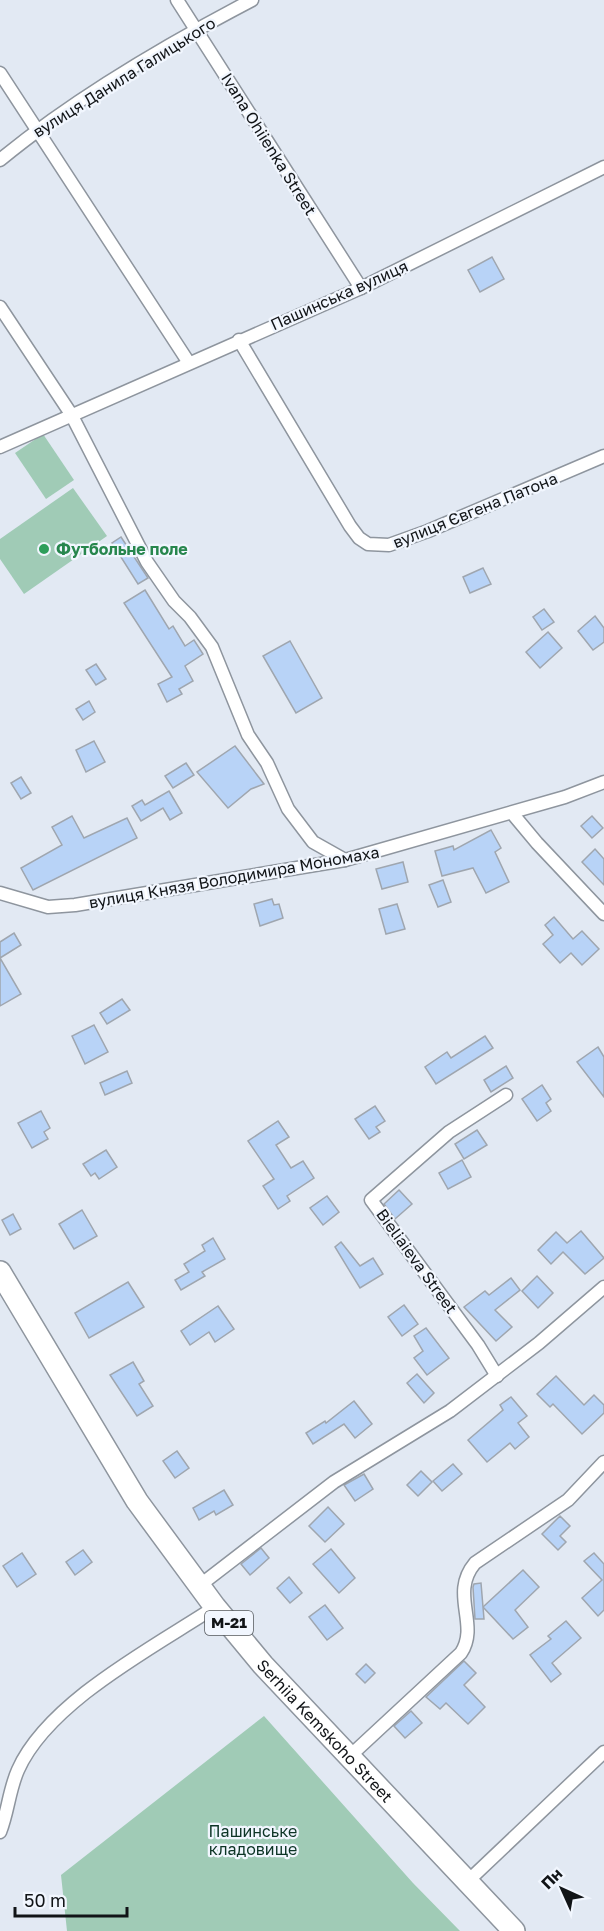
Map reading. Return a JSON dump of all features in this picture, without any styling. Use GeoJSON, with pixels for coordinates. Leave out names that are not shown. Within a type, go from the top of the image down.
{"type":"FeatureCollection","features":[{"type":"Feature","properties":{"kind":"highway","name":"Serhiia Kemskoho Street"},"geometry":{"type":"LineString","coordinates":[[0,1272],[137,1502],[214,1607],[263,1665],[514,1931]]}},
{"type":"Feature","properties":{"kind":"street","name":"Ivana Ohiienka Street"},"geometry":{"type":"LineString","coordinates":[[177,0],[198,29],[361,288]]}},
{"type":"Feature","properties":{"kind":"street","name":"вулиця Данила Галицького"},"geometry":{"type":"LineString","coordinates":[[0,160],[38,129],[198,29],[252,0]]}},
{"type":"Feature","properties":{"kind":"street"},"geometry":{"type":"LineString","coordinates":[[0,73],[189,363]]}},
{"type":"Feature","properties":{"kind":"street","name":"Пашинська вулиця"},"geometry":{"type":"LineString","coordinates":[[0,447],[238,340],[361,288],[604,167]]}},
{"type":"Feature","properties":{"kind":"street"},"geometry":{"type":"LineString","coordinates":[[0,307],[71,414],[147,562],[174,601],[212,646],[248,735],[267,763],[288,809],[313,842],[345,860]]}},
{"type":"Feature","properties":{"kind":"street","name":"вулиця Євгена Патона"},"geometry":{"type":"LineString","coordinates":[[238,340],[350,526],[359,538],[368,544],[389,545],[428,531],[604,456]]}},
{"type":"Feature","properties":{"kind":"street","name":"вулиця Князя Володимира Мономаха"},"geometry":{"type":"LineString","coordinates":[[0,893],[48,907],[75,905],[345,860],[512,813],[604,782]]}},
{"type":"Feature","properties":{"kind":"street"},"geometry":{"type":"LineString","coordinates":[[512,813],[604,914]]}},
{"type":"Feature","properties":{"kind":"street","name":"Bieliaieva Street"},"geometry":{"type":"LineString","coordinates":[[496,1376],[478,1345],[371,1200],[449,1132],[506,1095]]}},
{"type":"Feature","properties":{"kind":"street"},"geometry":{"type":"LineString","coordinates":[[199,1587],[334,1482],[450,1412],[604,1287]]}},
{"type":"Feature","properties":{"kind":"street"},"geometry":{"type":"LineString","coordinates":[[350,1756],[465,1646],[467,1628],[463,1586],[468,1572],[475,1563],[568,1500],[604,1462]]}},
{"type":"Feature","properties":{"kind":"street"},"geometry":{"type":"LineString","coordinates":[[0,1832],[18,1768],[60,1714],[87,1692],[214,1607]]}},
{"type":"Feature","properties":{"kind":"street"},"geometry":{"type":"LineString","coordinates":[[467,1881],[604,1752]]}},
{"type":"Feature","properties":{"kind":"green space"},"geometry":{"type":"Polygon","coordinates":[[[43,434],[74,480],[46,499],[15,453],[43,434]]]}},
{"type":"Feature","properties":{"kind":"green space","name":"Футбольне поле"},"geometry":{"type":"Polygon","coordinates":[[[73,488],[107,536],[24,594],[0,559],[0,539],[73,488]]]}},
{"type":"Feature","properties":{"kind":"green space","name":"Пашинське кладовище"},"geometry":{"type":"Polygon","coordinates":[[[264,1716],[413,1883],[460,1931],[67,1931],[61,1875],[264,1716]]]}},
{"type":"Feature","properties":{"kind":"building"},"geometry":{"type":"Polygon","coordinates":[[[492,257],[504,279],[480,292],[468,270],[492,257]]]}},
{"type":"Feature","properties":{"kind":"building"},"geometry":{"type":"Polygon","coordinates":[[[121,537],[148,578],[138,584],[112,543],[121,537]]]}},
{"type":"Feature","properties":{"kind":"building"},"geometry":{"type":"Polygon","coordinates":[[[483,568],[491,584],[470,593],[463,577],[483,568]]]}},
{"type":"Feature","properties":{"kind":"building"},"geometry":{"type":"Polygon","coordinates":[[[145,590],[169,629],[173,626],[185,646],[194,640],[203,654],[185,666],[193,681],[179,689],[182,694],[167,702],[158,684],[172,677],[124,603],[145,590]]]}},
{"type":"Feature","properties":{"kind":"building"},"geometry":{"type":"Polygon","coordinates":[[[544,609],[554,622],[542,630],[533,617],[544,609]]]}},
{"type":"Feature","properties":{"kind":"building"},"geometry":{"type":"Polygon","coordinates":[[[595,616],[604,628],[604,642],[593,650],[578,631],[595,616]]]}},
{"type":"Feature","properties":{"kind":"building"},"geometry":{"type":"Polygon","coordinates":[[[548,632],[562,648],[540,668],[526,652],[548,632]]]}},
{"type":"Feature","properties":{"kind":"building"},"geometry":{"type":"Polygon","coordinates":[[[290,641],[322,698],[296,713],[263,656],[290,641]]]}},
{"type":"Feature","properties":{"kind":"building"},"geometry":{"type":"Polygon","coordinates":[[[96,664],[106,679],[96,685],[86,670],[96,664]]]}},
{"type":"Feature","properties":{"kind":"building"},"geometry":{"type":"Polygon","coordinates":[[[89,701],[95,712],[83,720],[76,709],[89,701]]]}},
{"type":"Feature","properties":{"kind":"building"},"geometry":{"type":"Polygon","coordinates":[[[94,741],[105,762],[86,772],[76,750],[94,741]]]}},
{"type":"Feature","properties":{"kind":"building"},"geometry":{"type":"Polygon","coordinates":[[[235,746],[264,784],[251,789],[228,808],[197,772],[235,746]]]}},
{"type":"Feature","properties":{"kind":"building"},"geometry":{"type":"Polygon","coordinates":[[[186,763],[194,775],[173,788],[165,776],[186,763]]]}},
{"type":"Feature","properties":{"kind":"building"},"geometry":{"type":"Polygon","coordinates":[[[21,777],[31,793],[21,799],[11,783],[21,777]]]}},
{"type":"Feature","properties":{"kind":"building"},"geometry":{"type":"Polygon","coordinates":[[[169,791],[182,813],[170,820],[163,808],[141,821],[132,806],[142,800],[145,805],[169,791]]]}},
{"type":"Feature","properties":{"kind":"building"},"geometry":{"type":"Polygon","coordinates":[[[72,816],[84,838],[127,818],[137,838],[33,890],[21,868],[62,845],[52,827],[72,816]]]}},
{"type":"Feature","properties":{"kind":"building"},"geometry":{"type":"Polygon","coordinates":[[[592,816],[603,828],[592,838],[581,826],[592,816]]]}},
{"type":"Feature","properties":{"kind":"building"},"geometry":{"type":"Polygon","coordinates":[[[491,830],[501,848],[495,852],[509,882],[486,893],[473,868],[442,876],[435,851],[453,846],[454,850],[491,830]]]}},
{"type":"Feature","properties":{"kind":"building"},"geometry":{"type":"Polygon","coordinates":[[[595,849],[604,859],[604,885],[582,862],[595,849]]]}},
{"type":"Feature","properties":{"kind":"building"},"geometry":{"type":"Polygon","coordinates":[[[403,862],[408,882],[382,889],[376,869],[403,862]]]}},
{"type":"Feature","properties":{"kind":"building"},"geometry":{"type":"Polygon","coordinates":[[[443,880],[451,902],[438,907],[429,885],[443,880]]]}},
{"type":"Feature","properties":{"kind":"building"},"geometry":{"type":"Polygon","coordinates":[[[272,899],[274,905],[279,904],[283,918],[260,926],[254,904],[272,899]]]}},
{"type":"Feature","properties":{"kind":"building"},"geometry":{"type":"Polygon","coordinates":[[[397,904],[405,929],[386,934],[379,909],[397,904]]]}},
{"type":"Feature","properties":{"kind":"building"},"geometry":{"type":"Polygon","coordinates":[[[554,917],[573,939],[582,931],[599,949],[582,965],[571,953],[560,963],[543,944],[553,935],[545,925],[554,917]]]}},
{"type":"Feature","properties":{"kind":"building"},"geometry":{"type":"Polygon","coordinates":[[[14,933],[21,945],[0,958],[0,942],[14,933]]]}},
{"type":"Feature","properties":{"kind":"building"},"geometry":{"type":"Polygon","coordinates":[[[0,958],[21,994],[0,1006],[0,958]]]}},
{"type":"Feature","properties":{"kind":"building"},"geometry":{"type":"Polygon","coordinates":[[[122,999],[130,1010],[107,1024],[100,1013],[122,999]]]}},
{"type":"Feature","properties":{"kind":"building"},"geometry":{"type":"Polygon","coordinates":[[[94,1025],[108,1052],[85,1064],[72,1036],[94,1025]]]}},
{"type":"Feature","properties":{"kind":"building"},"geometry":{"type":"Polygon","coordinates":[[[485,1036],[493,1048],[436,1084],[425,1067],[447,1052],[451,1058],[485,1036]]]}},
{"type":"Feature","properties":{"kind":"building"},"geometry":{"type":"Polygon","coordinates":[[[598,1047],[604,1057],[604,1097],[577,1062],[598,1047]]]}},
{"type":"Feature","properties":{"kind":"building"},"geometry":{"type":"Polygon","coordinates":[[[506,1066],[513,1078],[491,1092],[484,1080],[506,1066]]]}},
{"type":"Feature","properties":{"kind":"building"},"geometry":{"type":"Polygon","coordinates":[[[127,1071],[132,1083],[105,1095],[100,1083],[127,1071]]]}},
{"type":"Feature","properties":{"kind":"building"},"geometry":{"type":"Polygon","coordinates":[[[542,1085],[551,1099],[546,1103],[551,1111],[537,1121],[522,1099],[542,1085]]]}},
{"type":"Feature","properties":{"kind":"building"},"geometry":{"type":"Polygon","coordinates":[[[375,1106],[385,1121],[376,1127],[380,1132],[369,1139],[355,1119],[375,1106]]]}},
{"type":"Feature","properties":{"kind":"building"},"geometry":{"type":"Polygon","coordinates":[[[41,1111],[50,1128],[44,1132],[48,1139],[32,1148],[18,1123],[41,1111]]]}},
{"type":"Feature","properties":{"kind":"building"},"geometry":{"type":"Polygon","coordinates":[[[278,1121],[289,1137],[276,1145],[291,1168],[303,1161],[314,1178],[287,1196],[290,1201],[278,1209],[263,1186],[274,1179],[248,1141],[278,1121]]]}},
{"type":"Feature","properties":{"kind":"building"},"geometry":{"type":"Polygon","coordinates":[[[477,1130],[487,1145],[464,1159],[455,1144],[477,1130]]]}},
{"type":"Feature","properties":{"kind":"building"},"geometry":{"type":"Polygon","coordinates":[[[106,1150],[117,1167],[99,1179],[95,1173],[91,1176],[83,1164],[106,1150]]]}},
{"type":"Feature","properties":{"kind":"building"},"geometry":{"type":"Polygon","coordinates":[[[462,1160],[471,1177],[448,1189],[439,1173],[462,1160]]]}},
{"type":"Feature","properties":{"kind":"building"},"geometry":{"type":"Polygon","coordinates":[[[399,1190],[412,1204],[395,1219],[384,1204],[399,1190]]]}},
{"type":"Feature","properties":{"kind":"building"},"geometry":{"type":"Polygon","coordinates":[[[327,1196],[339,1212],[323,1225],[310,1208],[327,1196]]]}},
{"type":"Feature","properties":{"kind":"building"},"geometry":{"type":"Polygon","coordinates":[[[82,1210],[97,1236],[74,1249],[59,1224],[82,1210]]]}},
{"type":"Feature","properties":{"kind":"building"},"geometry":{"type":"Polygon","coordinates":[[[13,1214],[21,1229],[10,1235],[2,1220],[13,1214]]]}},
{"type":"Feature","properties":{"kind":"building"},"geometry":{"type":"Polygon","coordinates":[[[581,1231],[604,1258],[585,1274],[563,1252],[551,1264],[538,1250],[556,1232],[567,1243],[581,1231]]]}},
{"type":"Feature","properties":{"kind":"building"},"geometry":{"type":"Polygon","coordinates":[[[213,1238],[225,1259],[202,1272],[205,1276],[181,1290],[175,1280],[189,1272],[184,1264],[205,1251],[202,1245],[213,1238]]]}},
{"type":"Feature","properties":{"kind":"building"},"geometry":{"type":"Polygon","coordinates":[[[341,1242],[360,1266],[373,1258],[383,1274],[360,1288],[335,1247],[341,1242]]]}},
{"type":"Feature","properties":{"kind":"building"},"geometry":{"type":"Polygon","coordinates":[[[537,1276],[553,1293],[538,1308],[522,1291],[537,1276]]]}},
{"type":"Feature","properties":{"kind":"building"},"geometry":{"type":"Polygon","coordinates":[[[511,1278],[520,1290],[495,1310],[512,1327],[496,1341],[464,1307],[485,1291],[489,1295],[511,1278]]]}},
{"type":"Feature","properties":{"kind":"building"},"geometry":{"type":"Polygon","coordinates":[[[128,1282],[144,1307],[89,1338],[75,1313],[128,1282]]]}},
{"type":"Feature","properties":{"kind":"building"},"geometry":{"type":"Polygon","coordinates":[[[404,1305],[418,1324],[402,1336],[388,1317],[404,1305]]]}},
{"type":"Feature","properties":{"kind":"building"},"geometry":{"type":"Polygon","coordinates":[[[218,1306],[234,1329],[215,1342],[209,1332],[190,1345],[181,1331],[218,1306]]]}},
{"type":"Feature","properties":{"kind":"building"},"geometry":{"type":"Polygon","coordinates":[[[426,1328],[449,1358],[427,1375],[414,1358],[423,1351],[414,1336],[426,1328]]]}},
{"type":"Feature","properties":{"kind":"building"},"geometry":{"type":"Polygon","coordinates":[[[133,1362],[144,1381],[139,1384],[153,1406],[137,1416],[110,1375],[133,1362]]]}},
{"type":"Feature","properties":{"kind":"building"},"geometry":{"type":"Polygon","coordinates":[[[417,1374],[434,1393],[424,1403],[407,1383],[417,1374]]]}},
{"type":"Feature","properties":{"kind":"building"},"geometry":{"type":"Polygon","coordinates":[[[556,1376],[584,1405],[594,1395],[604,1405],[604,1413],[582,1434],[553,1404],[550,1407],[537,1394],[556,1376]]]}},
{"type":"Feature","properties":{"kind":"building"},"geometry":{"type":"Polygon","coordinates":[[[511,1397],[527,1416],[518,1423],[529,1437],[515,1449],[510,1443],[487,1462],[468,1440],[503,1410],[500,1405],[511,1397]]]}},
{"type":"Feature","properties":{"kind":"building"},"geometry":{"type":"Polygon","coordinates":[[[354,1401],[372,1424],[355,1438],[344,1424],[313,1444],[306,1433],[325,1421],[326,1423],[354,1401]]]}},
{"type":"Feature","properties":{"kind":"building"},"geometry":{"type":"Polygon","coordinates":[[[177,1451],[189,1468],[175,1478],[163,1461],[177,1451]]]}},
{"type":"Feature","properties":{"kind":"building"},"geometry":{"type":"Polygon","coordinates":[[[453,1464],[462,1474],[442,1491],[433,1481],[453,1464]]]}},
{"type":"Feature","properties":{"kind":"building"},"geometry":{"type":"Polygon","coordinates":[[[421,1471],[432,1482],[418,1496],[407,1485],[421,1471]]]}},
{"type":"Feature","properties":{"kind":"building"},"geometry":{"type":"Polygon","coordinates":[[[364,1474],[373,1489],[355,1501],[344,1485],[364,1474]]]}},
{"type":"Feature","properties":{"kind":"building"},"geometry":{"type":"Polygon","coordinates":[[[224,1490],[233,1505],[216,1515],[214,1511],[199,1520],[193,1508],[224,1490]]]}},
{"type":"Feature","properties":{"kind":"building"},"geometry":{"type":"Polygon","coordinates":[[[328,1507],[344,1524],[325,1542],[309,1526],[328,1507]]]}},
{"type":"Feature","properties":{"kind":"building"},"geometry":{"type":"Polygon","coordinates":[[[560,1516],[570,1526],[560,1536],[566,1542],[558,1550],[542,1534],[560,1516]]]}},
{"type":"Feature","properties":{"kind":"building"},"geometry":{"type":"Polygon","coordinates":[[[261,1548],[269,1558],[250,1575],[241,1564],[261,1548]]]}},
{"type":"Feature","properties":{"kind":"building"},"geometry":{"type":"Polygon","coordinates":[[[331,1549],[355,1578],[339,1593],[313,1564],[331,1549]]]}},
{"type":"Feature","properties":{"kind":"building"},"geometry":{"type":"Polygon","coordinates":[[[83,1550],[92,1562],[75,1575],[66,1562],[83,1550]]]}},
{"type":"Feature","properties":{"kind":"building"},"geometry":{"type":"Polygon","coordinates":[[[22,1553],[36,1574],[17,1587],[3,1566],[22,1553]]]}},
{"type":"Feature","properties":{"kind":"building"},"geometry":{"type":"Polygon","coordinates":[[[594,1553],[604,1564],[604,1610],[598,1616],[582,1598],[602,1580],[584,1561],[594,1553]]]}},
{"type":"Feature","properties":{"kind":"building"},"geometry":{"type":"Polygon","coordinates":[[[523,1570],[539,1587],[515,1610],[528,1627],[513,1639],[483,1607],[523,1570]]]}},
{"type":"Feature","properties":{"kind":"building"},"geometry":{"type":"Polygon","coordinates":[[[289,1577],[302,1593],[290,1603],[277,1588],[289,1577]]]}},
{"type":"Feature","properties":{"kind":"building"},"geometry":{"type":"Polygon","coordinates":[[[481,1583],[484,1619],[475,1619],[473,1587],[474,1584],[481,1583]]]}},
{"type":"Feature","properties":{"kind":"building"},"geometry":{"type":"Polygon","coordinates":[[[325,1605],[343,1628],[327,1640],[309,1617],[325,1605]]]}},
{"type":"Feature","properties":{"kind":"building"},"geometry":{"type":"Polygon","coordinates":[[[566,1621],[581,1638],[552,1663],[561,1674],[551,1682],[530,1655],[551,1639],[548,1636],[566,1621]]]}},
{"type":"Feature","properties":{"kind":"building"},"geometry":{"type":"Polygon","coordinates":[[[464,1661],[476,1673],[464,1685],[485,1707],[468,1724],[446,1703],[440,1709],[426,1697],[464,1661]]]}},
{"type":"Feature","properties":{"kind":"building"},"geometry":{"type":"Polygon","coordinates":[[[366,1664],[375,1673],[365,1683],[356,1674],[366,1664]]]}},
{"type":"Feature","properties":{"kind":"building"},"geometry":{"type":"Polygon","coordinates":[[[411,1711],[422,1723],[405,1738],[394,1726],[411,1711]]]}},
{"type":"Feature","properties":{"kind":"place","name":"Футбольне поле"},"geometry":{"type":"Point","coordinates":[44,549]}}]}
